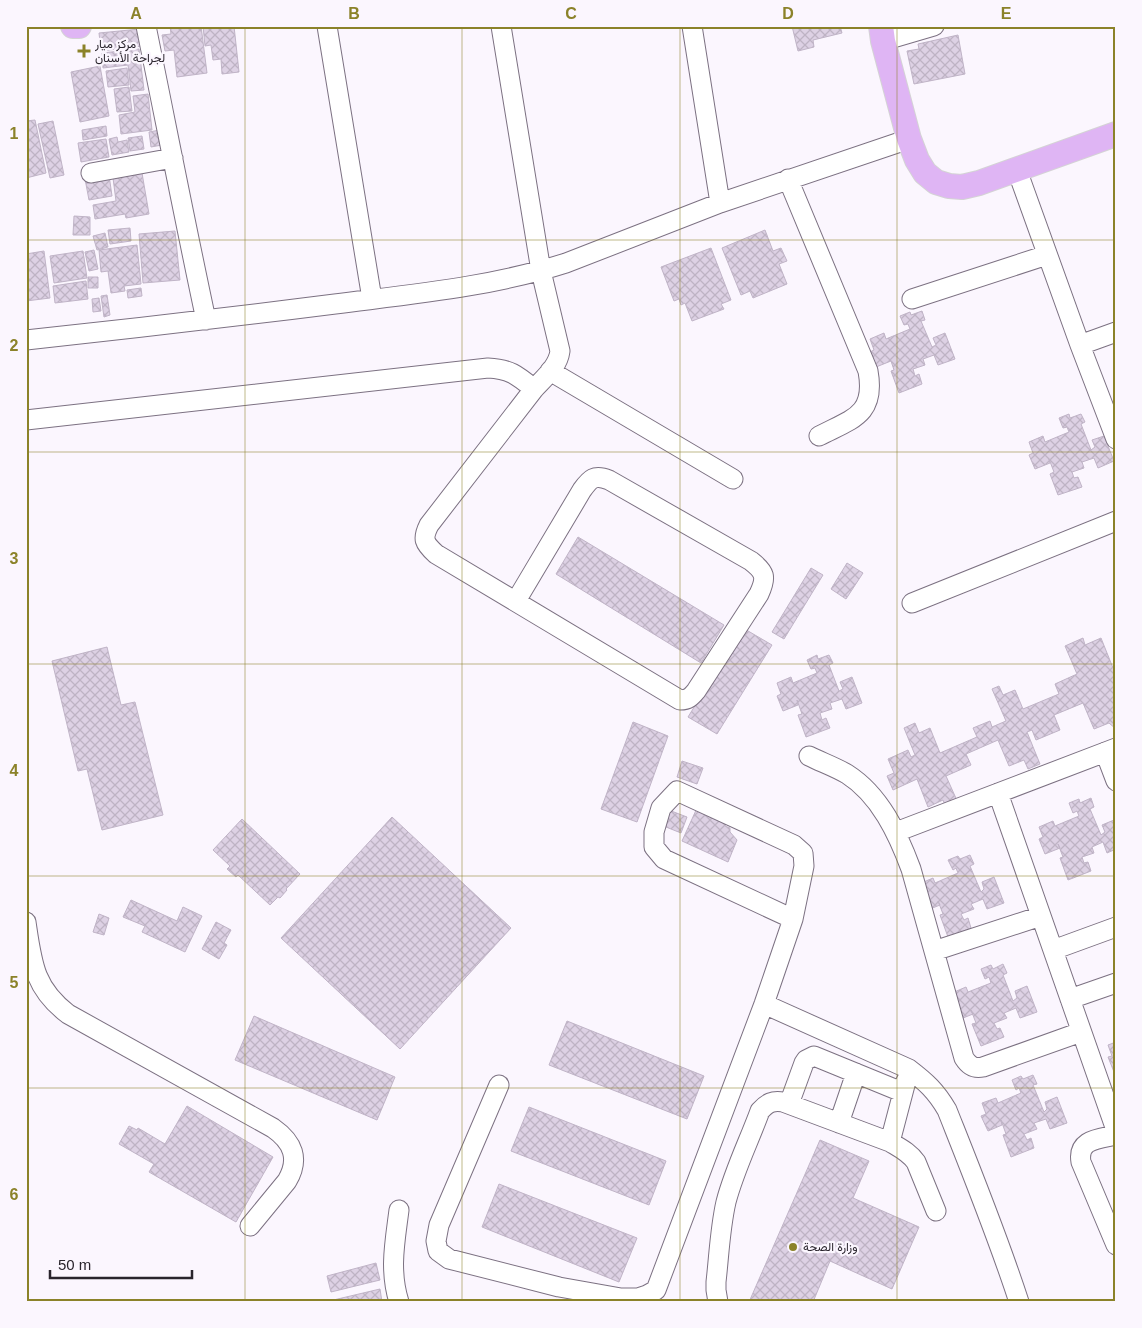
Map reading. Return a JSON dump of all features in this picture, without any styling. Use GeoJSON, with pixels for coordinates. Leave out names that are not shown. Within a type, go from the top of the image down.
{"type":"FeatureCollection","features":[{"type":"Feature","properties":{"kind":"main road"},"geometry":{"type":"LineString","coordinates":[[73,26],[80,26]]}},
{"type":"Feature","properties":{"kind":"main road"},"geometry":{"type":"LineString","coordinates":[[882,34],[909,139],[917,160],[925,173],[936,182],[949,186],[979,183],[1116,134]]}},
{"type":"Feature","properties":{"kind":"street"},"geometry":{"type":"LineString","coordinates":[[146,26],[206,320]]}},
{"type":"Feature","properties":{"kind":"street"},"geometry":{"type":"LineString","coordinates":[[327,26],[372,300]]}},
{"type":"Feature","properties":{"kind":"street"},"geometry":{"type":"LineString","coordinates":[[501,26],[542,271],[560,351],[559,358],[429,525],[424,541],[436,554],[680,700],[686,700],[696,691],[759,594],[764,577],[761,569],[751,562],[601,477],[593,478],[582,490],[516,601]]}},
{"type":"Feature","properties":{"kind":"street"},"geometry":{"type":"LineString","coordinates":[[692,26],[720,203]]}},
{"type":"Feature","properties":{"kind":"street"},"geometry":{"type":"LineString","coordinates":[[882,34],[934,26]]}},
{"type":"Feature","properties":{"kind":"street"},"geometry":{"type":"LineString","coordinates":[[26,340],[372,300],[470,286],[542,271],[720,203],[909,139]]}},
{"type":"Feature","properties":{"kind":"street"},"geometry":{"type":"LineString","coordinates":[[91,173],[173,158]]}},
{"type":"Feature","properties":{"kind":"street"},"geometry":{"type":"LineString","coordinates":[[1017,170],[1116,439]]}},
{"type":"Feature","properties":{"kind":"street"},"geometry":{"type":"LineString","coordinates":[[788,179],[868,371],[871,385],[869,398],[856,417],[819,436]]}},
{"type":"Feature","properties":{"kind":"street"},"geometry":{"type":"LineString","coordinates":[[912,300],[1047,255]]}},
{"type":"Feature","properties":{"kind":"street"},"geometry":{"type":"LineString","coordinates":[[1080,345],[1116,332]]}},
{"type":"Feature","properties":{"kind":"street"},"geometry":{"type":"LineString","coordinates":[[26,420],[488,368],[509,371],[534,389]]}},
{"type":"Feature","properties":{"kind":"street"},"geometry":{"type":"LineString","coordinates":[[550,371],[733,479]]}},
{"type":"Feature","properties":{"kind":"street"},"geometry":{"type":"LineString","coordinates":[[912,603],[1116,521]]}},
{"type":"Feature","properties":{"kind":"street"},"geometry":{"type":"LineString","coordinates":[[896,832],[1110,750],[1116,781]]}},
{"type":"Feature","properties":{"kind":"street"},"geometry":{"type":"LineString","coordinates":[[809,756],[847,774],[861,785],[886,816],[896,832],[911,869],[967,1063],[972,1067],[983,1067],[1081,1032]]}},
{"type":"Feature","properties":{"kind":"street"},"geometry":{"type":"LineString","coordinates":[[499,1085],[439,1225],[436,1241],[438,1251],[449,1259],[559,1287],[621,1298],[638,1298],[656,1290],[764,1004],[793,919],[804,866],[803,853],[794,845],[677,791],[660,808],[654,832],[654,847],[664,859],[793,919]]}},
{"type":"Feature","properties":{"kind":"street"},"geometry":{"type":"LineString","coordinates":[[998,793],[1116,1130]]}},
{"type":"Feature","properties":{"kind":"street"},"geometry":{"type":"LineString","coordinates":[[934,951],[1041,916]]}},
{"type":"Feature","properties":{"kind":"street"},"geometry":{"type":"LineString","coordinates":[[26,922],[36,974],[49,997],[58,1006],[68,1014],[273,1128],[287,1139],[294,1156],[292,1174],[250,1226]]}},
{"type":"Feature","properties":{"kind":"street"},"geometry":{"type":"LineString","coordinates":[[1052,950],[1116,927]]}},
{"type":"Feature","properties":{"kind":"street"},"geometry":{"type":"LineString","coordinates":[[1070,999],[1116,983]]}},
{"type":"Feature","properties":{"kind":"street"},"geometry":{"type":"LineString","coordinates":[[764,1004],[909,1069],[928,1083],[939,1096],[947,1110],[1020,1302]]}},
{"type":"Feature","properties":{"kind":"street"},"geometry":{"type":"LineString","coordinates":[[789,1104],[804,1063],[814,1056],[902,1092]]}},
{"type":"Feature","properties":{"kind":"street"},"geometry":{"type":"LineString","coordinates":[[890,1142],[909,1069]]}},
{"type":"Feature","properties":{"kind":"street"},"geometry":{"type":"LineString","coordinates":[[839,1123],[856,1073]]}},
{"type":"Feature","properties":{"kind":"street"},"geometry":{"type":"LineString","coordinates":[[718,1302],[716,1282],[726,1202],[760,1111],[770,1102],[776,1101],[789,1104],[890,1142],[904,1150],[916,1162],[936,1211]]}},
{"type":"Feature","properties":{"kind":"street"},"geometry":{"type":"LineString","coordinates":[[1116,1135],[1086,1143],[1081,1148],[1080,1155],[1081,1162],[1116,1245]]}},
{"type":"Feature","properties":{"kind":"street"},"geometry":{"type":"LineString","coordinates":[[399,1210],[393,1258],[394,1278],[399,1302]]}},
{"type":"Feature","properties":{"kind":"building"},"geometry":{"type":"Polygon","coordinates":[[[170,26],[201,26],[207,73],[177,77],[174,50],[165,51],[162,35],[171,34],[170,26]]]}},
{"type":"Feature","properties":{"kind":"building"},"geometry":{"type":"Polygon","coordinates":[[[203,26],[234,26],[239,72],[222,74],[221,59],[213,60],[211,45],[205,46],[203,26]]]}},
{"type":"Feature","properties":{"kind":"building"},"geometry":{"type":"Polygon","coordinates":[[[792,26],[840,26],[842,33],[813,40],[814,47],[798,51],[792,26]]]}},
{"type":"Feature","properties":{"kind":"building"},"geometry":{"type":"Polygon","coordinates":[[[140,29],[142,46],[101,51],[99,33],[140,29]]]}},
{"type":"Feature","properties":{"kind":"building"},"geometry":{"type":"Polygon","coordinates":[[[958,35],[965,74],[914,84],[907,51],[919,49],[918,44],[958,35]]]}},
{"type":"Feature","properties":{"kind":"building"},"geometry":{"type":"Polygon","coordinates":[[[139,49],[144,90],[131,91],[128,65],[103,68],[102,53],[139,49]]]}},
{"type":"Feature","properties":{"kind":"building"},"geometry":{"type":"Polygon","coordinates":[[[100,66],[109,116],[80,122],[71,72],[100,66]]]}},
{"type":"Feature","properties":{"kind":"building"},"geometry":{"type":"Polygon","coordinates":[[[127,68],[129,85],[108,87],[106,71],[127,68]]]}},
{"type":"Feature","properties":{"kind":"building"},"geometry":{"type":"Polygon","coordinates":[[[129,87],[132,111],[117,112],[114,89],[129,87]]]}},
{"type":"Feature","properties":{"kind":"building"},"geometry":{"type":"Polygon","coordinates":[[[148,94],[152,130],[121,134],[119,115],[135,112],[133,96],[148,94]]]}},
{"type":"Feature","properties":{"kind":"building"},"geometry":{"type":"Polygon","coordinates":[[[35,120],[46,173],[26,178],[26,121],[35,120]]]}},
{"type":"Feature","properties":{"kind":"building"},"geometry":{"type":"Polygon","coordinates":[[[53,121],[64,175],[50,178],[38,124],[53,121]]]}},
{"type":"Feature","properties":{"kind":"building"},"geometry":{"type":"Polygon","coordinates":[[[106,126],[107,136],[83,140],[82,130],[106,126]]]}},
{"type":"Feature","properties":{"kind":"building"},"geometry":{"type":"Polygon","coordinates":[[[160,130],[162,145],[151,147],[149,132],[160,130]]]}},
{"type":"Feature","properties":{"kind":"building"},"geometry":{"type":"Polygon","coordinates":[[[142,136],[144,149],[130,151],[128,138],[142,136]]]}},
{"type":"Feature","properties":{"kind":"building"},"geometry":{"type":"Polygon","coordinates":[[[117,137],[118,142],[127,140],[129,152],[112,155],[109,139],[117,137]]]}},
{"type":"Feature","properties":{"kind":"building"},"geometry":{"type":"Polygon","coordinates":[[[106,139],[109,157],[81,162],[78,143],[106,139]]]}},
{"type":"Feature","properties":{"kind":"building"},"geometry":{"type":"Polygon","coordinates":[[[142,173],[149,214],[126,218],[125,214],[95,219],[93,205],[116,201],[113,178],[142,173]]]}},
{"type":"Feature","properties":{"kind":"building"},"geometry":{"type":"Polygon","coordinates":[[[109,175],[112,196],[89,200],[85,179],[109,175]]]}},
{"type":"Feature","properties":{"kind":"building"},"geometry":{"type":"Polygon","coordinates":[[[74,216],[90,217],[90,235],[73,235],[74,216]]]}},
{"type":"Feature","properties":{"kind":"building"},"geometry":{"type":"Polygon","coordinates":[[[130,228],[131,241],[110,244],[108,230],[130,228]]]}},
{"type":"Feature","properties":{"kind":"building"},"geometry":{"type":"Polygon","coordinates":[[[765,230],[773,251],[781,248],[787,261],[779,264],[787,284],[753,298],[750,291],[741,295],[722,248],[765,230]]]}},
{"type":"Feature","properties":{"kind":"building"},"geometry":{"type":"Polygon","coordinates":[[[175,231],[180,280],[143,283],[139,234],[175,231]]]}},
{"type":"Feature","properties":{"kind":"building"},"geometry":{"type":"Polygon","coordinates":[[[105,233],[108,247],[97,250],[93,236],[105,233]]]}},
{"type":"Feature","properties":{"kind":"building"},"geometry":{"type":"Polygon","coordinates":[[[137,245],[141,284],[124,286],[125,291],[111,293],[108,271],[101,272],[99,250],[137,245]]]}},
{"type":"Feature","properties":{"kind":"building"},"geometry":{"type":"Polygon","coordinates":[[[711,248],[731,300],[721,304],[724,309],[692,321],[685,303],[681,305],[679,299],[674,301],[661,267],[711,248]]]}},
{"type":"Feature","properties":{"kind":"building"},"geometry":{"type":"Polygon","coordinates":[[[94,250],[98,269],[89,271],[85,252],[94,250]]]}},
{"type":"Feature","properties":{"kind":"building"},"geometry":{"type":"Polygon","coordinates":[[[44,251],[50,298],[26,301],[26,254],[44,251]]]}},
{"type":"Feature","properties":{"kind":"building"},"geometry":{"type":"Polygon","coordinates":[[[83,251],[87,278],[54,283],[50,256],[83,251]]]}},
{"type":"Feature","properties":{"kind":"building"},"geometry":{"type":"Polygon","coordinates":[[[88,277],[98,277],[98,288],[88,288],[88,277]]]}},
{"type":"Feature","properties":{"kind":"building"},"geometry":{"type":"Polygon","coordinates":[[[86,281],[88,299],[55,303],[53,286],[86,281]]]}},
{"type":"Feature","properties":{"kind":"building"},"geometry":{"type":"Polygon","coordinates":[[[141,288],[142,296],[128,298],[127,290],[141,288]]]}},
{"type":"Feature","properties":{"kind":"building"},"geometry":{"type":"Polygon","coordinates":[[[107,295],[110,315],[104,317],[101,296],[107,295]]]}},
{"type":"Feature","properties":{"kind":"building"},"geometry":{"type":"Polygon","coordinates":[[[99,298],[101,311],[93,312],[92,299],[99,298]]]}},
{"type":"Feature","properties":{"kind":"building"},"geometry":{"type":"Polygon","coordinates":[[[922,311],[925,320],[921,321],[932,347],[936,345],[933,338],[945,333],[955,359],[938,365],[934,355],[923,359],[925,365],[913,369],[915,376],[919,374],[922,384],[899,393],[891,371],[894,370],[891,361],[876,367],[870,352],[874,350],[870,339],[884,333],[886,339],[910,329],[908,324],[904,325],[900,316],[910,312],[911,315],[922,311]]]}},
{"type":"Feature","properties":{"kind":"building"},"geometry":{"type":"Polygon","coordinates":[[[1069,414],[1070,418],[1081,414],[1085,422],[1081,424],[1091,450],[1095,447],[1092,440],[1104,436],[1114,461],[1098,468],[1094,458],[1082,462],[1084,468],[1072,472],[1074,478],[1078,477],[1082,487],[1058,495],[1050,474],[1054,472],[1049,459],[1050,463],[1035,469],[1029,455],[1033,453],[1029,442],[1043,436],[1045,442],[1069,432],[1067,427],[1063,428],[1059,418],[1069,414]]]}},
{"type":"Feature","properties":{"kind":"building"},"geometry":{"type":"Polygon","coordinates":[[[578,537],[724,625],[701,663],[556,574],[578,537]]]}},
{"type":"Feature","properties":{"kind":"building"},"geometry":{"type":"Polygon","coordinates":[[[847,563],[863,573],[846,599],[831,589],[847,563]]]}},
{"type":"Feature","properties":{"kind":"building"},"geometry":{"type":"Polygon","coordinates":[[[811,568],[823,575],[784,639],[772,632],[811,568]]]}},
{"type":"Feature","properties":{"kind":"building"},"geometry":{"type":"Polygon","coordinates":[[[743,628],[772,645],[717,734],[688,717],[743,628]]]}},
{"type":"Feature","properties":{"kind":"building"},"geometry":{"type":"Polygon","coordinates":[[[1083,638],[1085,645],[1101,638],[1113,668],[1116,667],[1116,701],[1114,701],[1116,705],[1116,729],[1109,723],[1094,729],[1083,703],[1054,715],[1060,730],[1036,740],[1032,730],[1027,732],[1040,764],[1028,769],[1024,760],[1009,766],[998,740],[966,754],[971,765],[946,776],[959,805],[947,810],[943,800],[928,807],[917,779],[893,790],[887,776],[894,773],[888,759],[908,750],[911,757],[915,755],[904,728],[915,723],[919,733],[930,728],[940,753],[977,737],[973,728],[990,721],[992,727],[1006,721],[992,689],[999,686],[1003,695],[1015,690],[1023,709],[1059,694],[1055,684],[1077,674],[1065,646],[1083,638]]]}},
{"type":"Feature","properties":{"kind":"building"},"geometry":{"type":"Polygon","coordinates":[[[107,647],[121,705],[135,702],[163,815],[102,830],[87,769],[78,771],[52,661],[107,647]]]}},
{"type":"Feature","properties":{"kind":"building"},"geometry":{"type":"Polygon","coordinates":[[[817,655],[818,659],[829,655],[833,663],[829,665],[839,691],[843,689],[840,682],[852,677],[862,703],[846,709],[842,699],[830,703],[832,709],[820,713],[822,720],[826,718],[830,728],[806,737],[798,715],[802,714],[797,700],[798,705],[783,711],[777,696],[781,694],[777,683],[791,677],[793,683],[817,673],[815,668],[811,669],[807,660],[817,655]]]}},
{"type":"Feature","properties":{"kind":"building"},"geometry":{"type":"Polygon","coordinates":[[[633,722],[668,736],[637,822],[601,809],[633,722]]]}},
{"type":"Feature","properties":{"kind":"building"},"geometry":{"type":"Polygon","coordinates":[[[682,761],[703,768],[697,784],[677,777],[682,761]]]}},
{"type":"Feature","properties":{"kind":"building"},"geometry":{"type":"Polygon","coordinates":[[[1091,798],[1094,807],[1090,809],[1101,835],[1105,832],[1102,825],[1114,820],[1116,825],[1116,849],[1107,853],[1103,842],[1092,847],[1094,853],[1082,857],[1084,863],[1088,862],[1091,871],[1068,880],[1060,858],[1063,857],[1060,848],[1045,854],[1039,839],[1043,837],[1039,827],[1053,821],[1055,826],[1079,816],[1077,811],[1073,813],[1069,803],[1079,799],[1080,803],[1091,798]]]}},
{"type":"Feature","properties":{"kind":"building"},"geometry":{"type":"Polygon","coordinates":[[[697,808],[727,822],[725,826],[730,828],[730,832],[737,840],[728,862],[682,841],[697,808]]]}},
{"type":"Feature","properties":{"kind":"building"},"geometry":{"type":"Polygon","coordinates":[[[666,809],[687,817],[681,833],[661,825],[666,809]]]}},
{"type":"Feature","properties":{"kind":"building"},"geometry":{"type":"Polygon","coordinates":[[[392,817],[511,928],[400,1049],[281,938],[392,817]]]}},
{"type":"Feature","properties":{"kind":"building"},"geometry":{"type":"Polygon","coordinates":[[[242,819],[300,874],[280,898],[278,897],[270,905],[238,875],[236,877],[227,869],[230,866],[213,850],[242,819]]]}},
{"type":"Feature","properties":{"kind":"building"},"geometry":{"type":"Polygon","coordinates":[[[970,855],[974,864],[970,866],[981,892],[984,889],[982,882],[994,877],[1004,903],[987,909],[983,899],[971,904],[974,909],[961,914],[964,920],[968,918],[971,928],[948,937],[940,915],[943,914],[940,905],[925,911],[919,884],[933,878],[935,883],[958,873],[956,868],[953,870],[948,860],[958,856],[960,859],[970,855]]]}},
{"type":"Feature","properties":{"kind":"building"},"geometry":{"type":"Polygon","coordinates":[[[131,900],[177,921],[183,907],[202,916],[185,952],[142,932],[145,926],[123,917],[131,900]]]}},
{"type":"Feature","properties":{"kind":"building"},"geometry":{"type":"Polygon","coordinates":[[[99,914],[109,918],[104,935],[93,932],[99,914]]]}},
{"type":"Feature","properties":{"kind":"building"},"geometry":{"type":"Polygon","coordinates":[[[216,922],[231,930],[224,943],[227,945],[219,959],[202,949],[216,922]]]}},
{"type":"Feature","properties":{"kind":"building"},"geometry":{"type":"Polygon","coordinates":[[[1003,964],[1007,973],[1003,975],[1013,1001],[1017,998],[1015,991],[1027,986],[1037,1012],[1020,1018],[1016,1008],[1004,1013],[1007,1018],[994,1023],[997,1029],[1000,1028],[1004,1037],[981,1046],[972,1024],[976,1023],[973,1014],[958,1020],[952,993],[966,987],[968,992],[991,983],[989,977],[985,979],[981,969],[991,965],[993,969],[1003,964]]]}},
{"type":"Feature","properties":{"kind":"building"},"geometry":{"type":"Polygon","coordinates":[[[254,1016],[395,1077],[377,1120],[235,1060],[254,1016]]]}},
{"type":"Feature","properties":{"kind":"building"},"geometry":{"type":"Polygon","coordinates":[[[567,1021],[704,1076],[687,1119],[549,1065],[567,1021]]]}},
{"type":"Feature","properties":{"kind":"building"},"geometry":{"type":"Polygon","coordinates":[[[1116,1042],[1116,1071],[1114,1072],[1108,1057],[1112,1056],[1108,1045],[1116,1042]]]}},
{"type":"Feature","properties":{"kind":"building"},"geometry":{"type":"Polygon","coordinates":[[[1033,1075],[1037,1084],[1033,1085],[1044,1112],[1047,1109],[1045,1102],[1057,1097],[1067,1123],[1050,1129],[1046,1119],[1034,1123],[1037,1129],[1024,1134],[1027,1140],[1031,1138],[1034,1148],[1011,1157],[1003,1135],[1006,1134],[1001,1120],[1002,1125],[988,1131],[981,1116],[986,1114],[982,1103],[996,1098],[998,1103],[1021,1093],[1019,1088],[1016,1090],[1012,1080],[1021,1076],[1023,1079],[1033,1075]]]}},
{"type":"Feature","properties":{"kind":"building"},"geometry":{"type":"Polygon","coordinates":[[[187,1106],[273,1157],[236,1222],[149,1172],[154,1164],[119,1144],[129,1126],[137,1130],[138,1128],[165,1144],[187,1106]]]}},
{"type":"Feature","properties":{"kind":"building"},"geometry":{"type":"Polygon","coordinates":[[[529,1107],[666,1161],[649,1205],[511,1151],[529,1107]]]}},
{"type":"Feature","properties":{"kind":"building"},"geometry":{"type":"Polygon","coordinates":[[[820,1140],[869,1161],[853,1198],[919,1227],[892,1289],[830,1261],[813,1302],[749,1302],[820,1140]]]}},
{"type":"Feature","properties":{"kind":"building"},"geometry":{"type":"Polygon","coordinates":[[[499,1184],[637,1238],[619,1282],[482,1227],[499,1184]]]}},
{"type":"Feature","properties":{"kind":"building"},"geometry":{"type":"Polygon","coordinates":[[[376,1263],[380,1280],[331,1292],[327,1276],[376,1263]]]}},
{"type":"Feature","properties":{"kind":"building"},"geometry":{"type":"Polygon","coordinates":[[[380,1289],[382,1302],[325,1302],[380,1289]]]}},
{"type":"Feature","properties":{"kind":"place","name":"مركز ميار لجراحة الأسنان"},"geometry":{"type":"Point","coordinates":[84,51]}},
{"type":"Feature","properties":{"kind":"place","name":"وزارة الصحة"},"geometry":{"type":"Point","coordinates":[793,1247]}}]}
